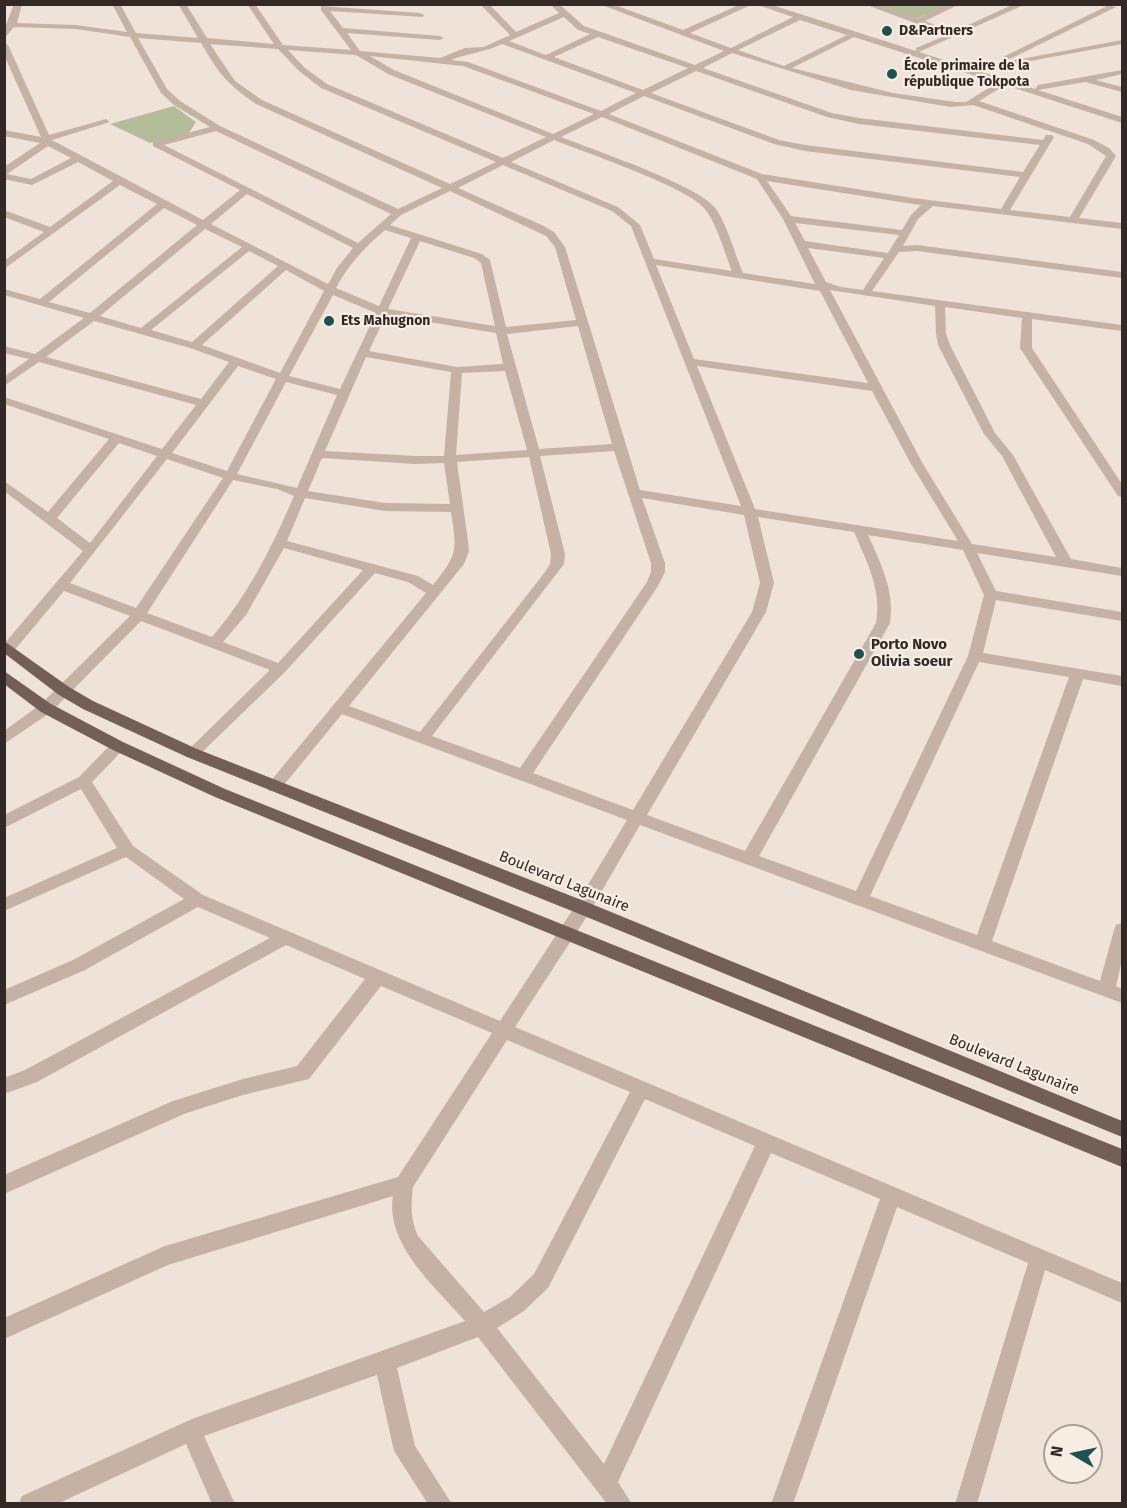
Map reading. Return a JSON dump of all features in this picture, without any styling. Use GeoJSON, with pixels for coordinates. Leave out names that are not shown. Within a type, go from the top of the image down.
{"type":"FeatureCollection","features":[{"type":"Feature","properties":{"kind":"main road","name":"Boulevard Lagunaire"},"geometry":{"type":"LineString","coordinates":[[6,647],[64,691],[88,705],[192,753],[583,908],[1122,1129]]}},
{"type":"Feature","properties":{"kind":"main road"},"geometry":{"type":"LineString","coordinates":[[4,676],[46,708],[118,746],[220,793],[1122,1158]]}},
{"type":"Feature","properties":{"kind":"street"},"geometry":{"type":"LineString","coordinates":[[4,37],[12,25],[18,4]]}},
{"type":"Feature","properties":{"kind":"street"},"geometry":{"type":"LineString","coordinates":[[116,4],[164,91],[191,114],[398,213]]}},
{"type":"Feature","properties":{"kind":"street"},"geometry":{"type":"LineString","coordinates":[[182,4],[224,73],[232,83],[259,102],[550,234],[560,247],[619,447],[658,563],[658,572],[653,583],[524,775]]}},
{"type":"Feature","properties":{"kind":"street"},"geometry":{"type":"LineString","coordinates":[[251,5],[263,4]]}},
{"type":"Feature","properties":{"kind":"street"},"geometry":{"type":"LineString","coordinates":[[411,4],[426,23]]}},
{"type":"Feature","properties":{"kind":"street"},"geometry":{"type":"LineString","coordinates":[[484,4],[515,35]]}},
{"type":"Feature","properties":{"kind":"street"},"geometry":{"type":"LineString","coordinates":[[554,4],[577,26],[830,115],[859,121],[1045,143]]}},
{"type":"Feature","properties":{"kind":"street"},"geometry":{"type":"LineString","coordinates":[[603,4],[786,68],[856,89],[966,105],[1005,82]]}},
{"type":"Feature","properties":{"kind":"street"},"geometry":{"type":"LineString","coordinates":[[684,33],[749,4]]}},
{"type":"Feature","properties":{"kind":"street"},"geometry":{"type":"LineString","coordinates":[[759,4],[1122,120]]}},
{"type":"Feature","properties":{"kind":"street"},"geometry":{"type":"LineString","coordinates":[[768,4],[1122,115]]}},
{"type":"Feature","properties":{"kind":"street"},"geometry":{"type":"LineString","coordinates":[[786,9],[797,4]]}},
{"type":"Feature","properties":{"kind":"street"},"geometry":{"type":"LineString","coordinates":[[868,4],[955,35]]}},
{"type":"Feature","properties":{"kind":"street"},"geometry":{"type":"LineString","coordinates":[[917,22],[956,4]]}},
{"type":"Feature","properties":{"kind":"street"},"geometry":{"type":"LineString","coordinates":[[919,50],[1022,4]]}},
{"type":"Feature","properties":{"kind":"street"},"geometry":{"type":"LineString","coordinates":[[251,5],[281,47],[306,75],[324,86],[615,209],[630,219],[635,225],[650,261],[750,512],[766,572],[767,583],[759,612],[583,908],[404,1184],[401,1204],[402,1223],[411,1243],[482,1325],[621,1503]]}},
{"type":"Feature","properties":{"kind":"street"},"geometry":{"type":"LineString","coordinates":[[988,66],[1108,5],[1122,9]]}},
{"type":"Feature","properties":{"kind":"street"},"geometry":{"type":"LineString","coordinates":[[420,15],[324,8],[358,52],[391,72],[552,136],[701,199],[714,215],[739,275]]}},
{"type":"Feature","properties":{"kind":"street"},"geometry":{"type":"LineString","coordinates":[[342,30],[448,46],[501,41],[563,14]]}},
{"type":"Feature","properties":{"kind":"street"},"geometry":{"type":"LineString","coordinates":[[4,739],[46,708],[138,616],[230,476],[329,289],[359,247],[398,213],[800,17]]}},
{"type":"Feature","properties":{"kind":"street"},"geometry":{"type":"LineString","coordinates":[[12,25],[76,27],[132,35],[443,60],[465,64],[599,113],[760,177],[917,205],[932,203],[1122,226]]}},
{"type":"Feature","properties":{"kind":"street"},"geometry":{"type":"LineString","coordinates":[[433,30],[465,64]]}},
{"type":"Feature","properties":{"kind":"street"},"geometry":{"type":"LineString","coordinates":[[548,57],[597,34]]}},
{"type":"Feature","properties":{"kind":"street"},"geometry":{"type":"LineString","coordinates":[[786,68],[854,34]]}},
{"type":"Feature","properties":{"kind":"street"},"geometry":{"type":"LineString","coordinates":[[501,41],[744,131],[786,144],[1026,175]]}},
{"type":"Feature","properties":{"kind":"street"},"geometry":{"type":"LineString","coordinates":[[977,68],[1122,42]]}},
{"type":"Feature","properties":{"kind":"street"},"geometry":{"type":"LineString","coordinates":[[4,45],[45,140]]}},
{"type":"Feature","properties":{"kind":"street"},"geometry":{"type":"LineString","coordinates":[[443,60],[448,46]]}},
{"type":"Feature","properties":{"kind":"street"},"geometry":{"type":"LineString","coordinates":[[772,63],[801,61]]}},
{"type":"Feature","properties":{"kind":"street"},"geometry":{"type":"LineString","coordinates":[[1038,88],[1122,72]]}},
{"type":"Feature","properties":{"kind":"street"},"geometry":{"type":"LineString","coordinates":[[1085,79],[1122,90]]}},
{"type":"Feature","properties":{"kind":"street"},"geometry":{"type":"LineString","coordinates":[[972,102],[1055,128],[1100,146],[1111,156],[1073,220]]}},
{"type":"Feature","properties":{"kind":"street"},"geometry":{"type":"LineString","coordinates":[[4,174],[45,140],[106,122]]}},
{"type":"Feature","properties":{"kind":"street"},"geometry":{"type":"LineString","coordinates":[[217,128],[156,144],[359,247]]}},
{"type":"Feature","properties":{"kind":"street"},"geometry":{"type":"LineString","coordinates":[[1004,212],[1055,128]]}},
{"type":"Feature","properties":{"kind":"street"},"geometry":{"type":"LineString","coordinates":[[4,133],[45,140],[77,159],[329,289],[381,311],[503,332],[583,322]]}},
{"type":"Feature","properties":{"kind":"street"},"geometry":{"type":"LineString","coordinates":[[4,174],[32,182],[77,159]]}},
{"type":"Feature","properties":{"kind":"street"},"geometry":{"type":"LineString","coordinates":[[760,177],[802,244],[822,288],[917,464],[968,547],[991,595],[975,656],[860,899]]}},
{"type":"Feature","properties":{"kind":"street"},"geometry":{"type":"LineString","coordinates":[[4,266],[120,180]]}},
{"type":"Feature","properties":{"kind":"street"},"geometry":{"type":"LineString","coordinates":[[4,382],[92,317],[246,190]]}},
{"type":"Feature","properties":{"kind":"street"},"geometry":{"type":"LineString","coordinates":[[41,303],[163,204]]}},
{"type":"Feature","properties":{"kind":"street"},"geometry":{"type":"LineString","coordinates":[[866,293],[897,245],[917,205]]}},
{"type":"Feature","properties":{"kind":"street"},"geometry":{"type":"LineString","coordinates":[[7,216],[51,231]]}},
{"type":"Feature","properties":{"kind":"street"},"geometry":{"type":"LineString","coordinates":[[788,219],[897,245],[1122,275]]}},
{"type":"Feature","properties":{"kind":"street"},"geometry":{"type":"LineString","coordinates":[[383,226],[478,256],[486,262],[509,367],[556,540],[557,564],[423,738]]}},
{"type":"Feature","properties":{"kind":"street"},"geometry":{"type":"LineString","coordinates":[[214,644],[241,612],[280,543],[320,454],[344,393],[417,236]]}},
{"type":"Feature","properties":{"kind":"street"},"geometry":{"type":"LineString","coordinates":[[802,244],[897,245]]}},
{"type":"Feature","properties":{"kind":"street"},"geometry":{"type":"LineString","coordinates":[[144,331],[248,247]]}},
{"type":"Feature","properties":{"kind":"street"},"geometry":{"type":"LineString","coordinates":[[650,261],[944,307],[1122,328]]}},
{"type":"Feature","properties":{"kind":"street"},"geometry":{"type":"LineString","coordinates":[[194,346],[285,265]]}},
{"type":"Feature","properties":{"kind":"street"},"geometry":{"type":"LineString","coordinates":[[4,291],[194,346],[283,378],[344,393]]}},
{"type":"Feature","properties":{"kind":"street"},"geometry":{"type":"LineString","coordinates":[[944,307],[940,334],[944,345],[990,434],[1007,455],[1033,499],[1066,563]]}},
{"type":"Feature","properties":{"kind":"street"},"geometry":{"type":"LineString","coordinates":[[1027,316],[1026,348],[1122,493]]}},
{"type":"Feature","properties":{"kind":"street"},"geometry":{"type":"LineString","coordinates":[[1110,326],[1122,337]]}},
{"type":"Feature","properties":{"kind":"street"},"geometry":{"type":"LineString","coordinates":[[4,349],[202,403]]}},
{"type":"Feature","properties":{"kind":"street"},"geometry":{"type":"LineString","coordinates":[[364,353],[456,370],[509,367]]}},
{"type":"Feature","properties":{"kind":"street"},"geometry":{"type":"LineString","coordinates":[[6,647],[91,550],[236,361]]}},
{"type":"Feature","properties":{"kind":"street"},"geometry":{"type":"LineString","coordinates":[[688,361],[876,388]]}},
{"type":"Feature","properties":{"kind":"street"},"geometry":{"type":"LineString","coordinates":[[274,787],[457,564],[462,551],[450,459],[456,370]]}},
{"type":"Feature","properties":{"kind":"street"},"geometry":{"type":"LineString","coordinates":[[4,400],[230,476],[280,486],[301,494],[385,507],[456,508]]}},
{"type":"Feature","properties":{"kind":"street"},"geometry":{"type":"LineString","coordinates":[[50,518],[117,438]]}},
{"type":"Feature","properties":{"kind":"street"},"geometry":{"type":"LineString","coordinates":[[320,454],[415,460],[619,447]]}},
{"type":"Feature","properties":{"kind":"street"},"geometry":{"type":"LineString","coordinates":[[4,485],[91,550]]}},
{"type":"Feature","properties":{"kind":"street"},"geometry":{"type":"LineString","coordinates":[[635,493],[1122,572]]}},
{"type":"Feature","properties":{"kind":"street"},"geometry":{"type":"LineString","coordinates":[[749,858],[883,623],[886,614],[885,594],[859,530]]}},
{"type":"Feature","properties":{"kind":"street"},"geometry":{"type":"LineString","coordinates":[[280,543],[413,579],[435,592]]}},
{"type":"Feature","properties":{"kind":"street"},"geometry":{"type":"LineString","coordinates":[[192,753],[280,669],[371,568]]}},
{"type":"Feature","properties":{"kind":"street"},"geometry":{"type":"LineString","coordinates":[[62,585],[280,669]]}},
{"type":"Feature","properties":{"kind":"street"},"geometry":{"type":"LineString","coordinates":[[991,595],[1122,616]]}},
{"type":"Feature","properties":{"kind":"street"},"geometry":{"type":"LineString","coordinates":[[975,656],[1122,681]]}},
{"type":"Feature","properties":{"kind":"street"},"geometry":{"type":"LineString","coordinates":[[982,944],[1078,673]]}},
{"type":"Feature","properties":{"kind":"street"},"geometry":{"type":"LineString","coordinates":[[340,708],[1122,996]]}},
{"type":"Feature","properties":{"kind":"street"},"geometry":{"type":"LineString","coordinates":[[4,822],[84,781],[118,746]]}},
{"type":"Feature","properties":{"kind":"street"},"geometry":{"type":"LineString","coordinates":[[84,781],[127,850],[197,900],[1122,1293]]}},
{"type":"Feature","properties":{"kind":"street"},"geometry":{"type":"LineString","coordinates":[[4,905],[127,850]]}},
{"type":"Feature","properties":{"kind":"street"},"geometry":{"type":"LineString","coordinates":[[4,998],[79,965],[197,900]]}},
{"type":"Feature","properties":{"kind":"street"},"geometry":{"type":"LineString","coordinates":[[1106,990],[1122,930]]}},
{"type":"Feature","properties":{"kind":"street"},"geometry":{"type":"LineString","coordinates":[[4,1086],[31,1076],[285,938]]}},
{"type":"Feature","properties":{"kind":"street"},"geometry":{"type":"LineString","coordinates":[[4,1185],[180,1107],[243,1087],[303,1073],[378,976]]}},
{"type":"Feature","properties":{"kind":"street"},"geometry":{"type":"LineString","coordinates":[[30,1503],[191,1431],[385,1363],[482,1325],[514,1308],[541,1281],[641,1089]]}},
{"type":"Feature","properties":{"kind":"street"},"geometry":{"type":"LineString","coordinates":[[606,1484],[767,1142]]}},
{"type":"Feature","properties":{"kind":"street"},"geometry":{"type":"LineString","coordinates":[[4,1329],[165,1256],[404,1184]]}},
{"type":"Feature","properties":{"kind":"street"},"geometry":{"type":"LineString","coordinates":[[782,1503],[891,1195]]}},
{"type":"Feature","properties":{"kind":"street"},"geometry":{"type":"LineString","coordinates":[[966,1503],[1040,1258]]}},
{"type":"Feature","properties":{"kind":"street"},"geometry":{"type":"LineString","coordinates":[[385,1363],[405,1451],[441,1503]]}},
{"type":"Feature","properties":{"kind":"street"},"geometry":{"type":"LineString","coordinates":[[191,1431],[224,1503]]}},
{"type":"Feature","properties":{"kind":"green space"},"geometry":{"type":"Polygon","coordinates":[[[874,5],[949,5],[916,19],[874,5]]]}},
{"type":"Feature","properties":{"kind":"green space"},"geometry":{"type":"Polygon","coordinates":[[[174,106],[196,122],[189,133],[150,143],[110,124],[174,106]]]}},
{"type":"Feature","properties":{"kind":"place","name":"D&Partners"},"geometry":{"type":"Point","coordinates":[887,31]}},
{"type":"Feature","properties":{"kind":"place","name":"École primaire de la république Tokpota"},"geometry":{"type":"Point","coordinates":[892,74]}},
{"type":"Feature","properties":{"kind":"place","name":"Ets Mahugnon"},"geometry":{"type":"Point","coordinates":[329,321]}},
{"type":"Feature","properties":{"kind":"place","name":"Porto Novo Olivia soeur"},"geometry":{"type":"Point","coordinates":[859,654]}}]}
